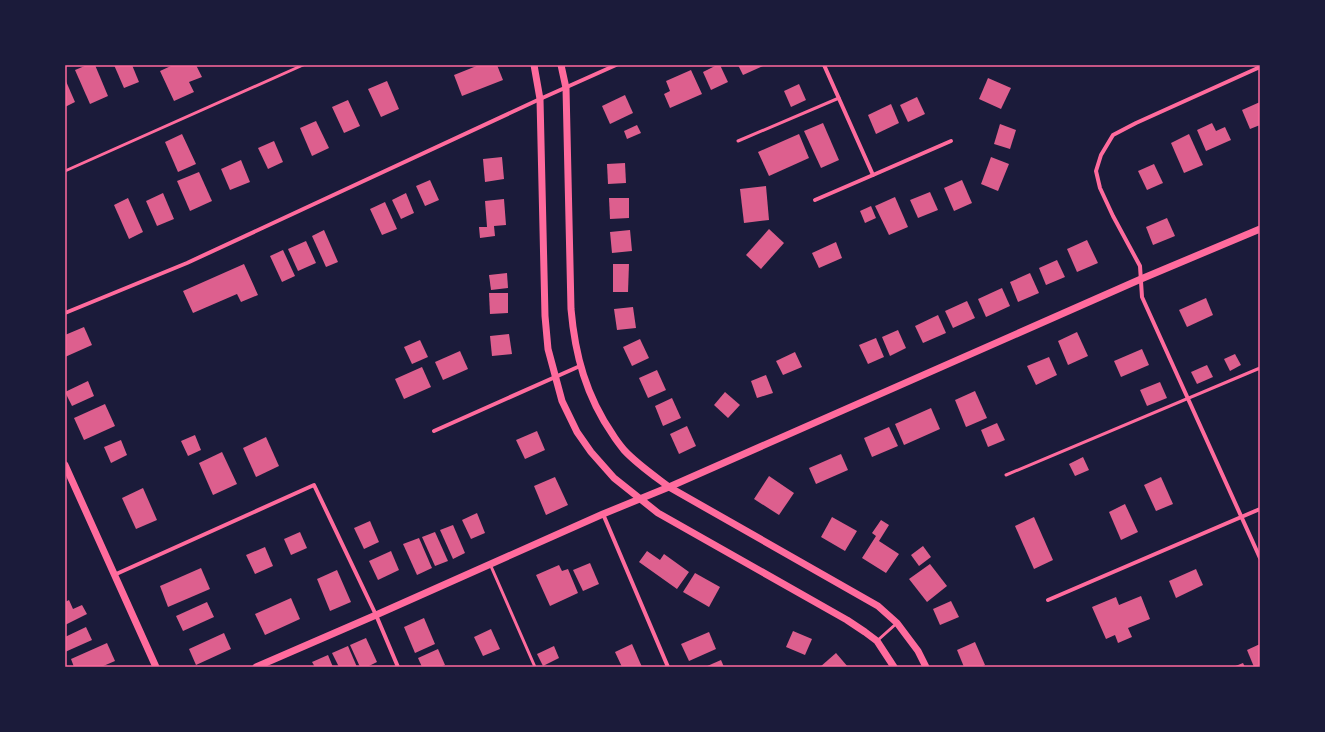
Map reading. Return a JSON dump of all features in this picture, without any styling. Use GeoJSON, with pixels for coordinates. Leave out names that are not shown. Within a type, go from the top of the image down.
{"type":"FeatureCollection","features":[{"type":"Feature","properties":{"kind":"street"},"geometry":{"type":"LineString","coordinates":[[534,65],[540,99],[545,316],[548,349],[562,401],[577,432],[590,452],[614,478],[638,499],[658,513],[847,620],[876,641],[894,667]]}},
{"type":"Feature","properties":{"kind":"street"},"geometry":{"type":"LineString","coordinates":[[561,65],[566,88],[571,309],[573,336],[580,366],[592,399],[603,421],[623,449],[641,467],[669,486],[878,606],[897,623],[918,651],[926,667]]}},
{"type":"Feature","properties":{"kind":"street"},"geometry":{"type":"LineString","coordinates":[[65,313],[187,262],[616,65]]}},
{"type":"Feature","properties":{"kind":"street"},"geometry":{"type":"LineString","coordinates":[[824,65],[873,175]]}},
{"type":"Feature","properties":{"kind":"street"},"geometry":{"type":"LineString","coordinates":[[1260,67],[1220,84],[1113,135],[1101,155],[1096,171],[1100,188],[1113,216],[1140,266],[1142,297],[1260,558]]}},
{"type":"Feature","properties":{"kind":"street"},"geometry":{"type":"LineString","coordinates":[[815,200],[951,141]]}},
{"type":"Feature","properties":{"kind":"street"},"geometry":{"type":"LineString","coordinates":[[256,667],[266,665],[490,563],[1260,229]]}},
{"type":"Feature","properties":{"kind":"street"},"geometry":{"type":"LineString","coordinates":[[434,431],[580,366]]}},
{"type":"Feature","properties":{"kind":"street"},"geometry":{"type":"LineString","coordinates":[[65,465],[156,667]]}},
{"type":"Feature","properties":{"kind":"street"},"geometry":{"type":"LineString","coordinates":[[114,575],[314,485],[376,616],[398,667]]}},
{"type":"Feature","properties":{"kind":"street"},"geometry":{"type":"LineString","coordinates":[[1048,600],[1260,509]]}},
{"type":"Feature","properties":{"kind":"street"},"geometry":{"type":"LineString","coordinates":[[603,514],[668,667]]}},
{"type":"Feature","properties":{"kind":"lane"},"geometry":{"type":"LineString","coordinates":[[65,171],[303,65]]}},
{"type":"Feature","properties":{"kind":"lane"},"geometry":{"type":"LineString","coordinates":[[738,141],[839,98]]}},
{"type":"Feature","properties":{"kind":"lane"},"geometry":{"type":"LineString","coordinates":[[1006,475],[1260,368]]}},
{"type":"Feature","properties":{"kind":"lane"},"geometry":{"type":"LineString","coordinates":[[490,563],[535,667]]}},
{"type":"Feature","properties":{"kind":"lane"},"geometry":{"type":"LineString","coordinates":[[876,641],[897,623]]}},
{"type":"Feature","properties":{"kind":"building"},"geometry":{"type":"Polygon","coordinates":[[[87,65],[95,65],[108,96],[90,104],[75,70],[87,65]]]}},
{"type":"Feature","properties":{"kind":"building"},"geometry":{"type":"Polygon","coordinates":[[[114,65],[132,65],[139,82],[124,88],[114,65]]]}},
{"type":"Feature","properties":{"kind":"building"},"geometry":{"type":"Polygon","coordinates":[[[173,65],[196,65],[202,77],[189,82],[194,92],[174,101],[160,71],[173,65]]]}},
{"type":"Feature","properties":{"kind":"building"},"geometry":{"type":"Polygon","coordinates":[[[479,65],[497,65],[503,80],[462,96],[454,75],[479,65]]]}},
{"type":"Feature","properties":{"kind":"building"},"geometry":{"type":"Polygon","coordinates":[[[720,65],[728,82],[711,90],[703,72],[720,65]]]}},
{"type":"Feature","properties":{"kind":"building"},"geometry":{"type":"Polygon","coordinates":[[[738,65],[762,65],[763,66],[743,75],[738,65]]]}},
{"type":"Feature","properties":{"kind":"building"},"geometry":{"type":"Polygon","coordinates":[[[691,70],[702,94],[670,108],[664,94],[670,91],[666,81],[691,70]]]}},
{"type":"Feature","properties":{"kind":"building"},"geometry":{"type":"Polygon","coordinates":[[[988,78],[1011,88],[1001,109],[979,99],[988,78]]]}},
{"type":"Feature","properties":{"kind":"building"},"geometry":{"type":"Polygon","coordinates":[[[65,79],[75,102],[65,107],[65,79]]]}},
{"type":"Feature","properties":{"kind":"building"},"geometry":{"type":"Polygon","coordinates":[[[387,81],[399,109],[381,117],[368,89],[387,81]]]}},
{"type":"Feature","properties":{"kind":"building"},"geometry":{"type":"Polygon","coordinates":[[[799,84],[806,100],[791,107],[784,91],[799,84]]]}},
{"type":"Feature","properties":{"kind":"building"},"geometry":{"type":"Polygon","coordinates":[[[625,95],[633,113],[610,124],[602,106],[625,95]]]}},
{"type":"Feature","properties":{"kind":"building"},"geometry":{"type":"Polygon","coordinates":[[[917,97],[925,114],[908,122],[900,105],[917,97]]]}},
{"type":"Feature","properties":{"kind":"building"},"geometry":{"type":"Polygon","coordinates":[[[348,100],[360,126],[344,133],[332,107],[348,100]]]}},
{"type":"Feature","properties":{"kind":"building"},"geometry":{"type":"Polygon","coordinates":[[[1260,102],[1260,125],[1250,129],[1242,110],[1260,102]]]}},
{"type":"Feature","properties":{"kind":"building"},"geometry":{"type":"Polygon","coordinates":[[[891,104],[899,123],[876,134],[868,115],[891,104]]]}},
{"type":"Feature","properties":{"kind":"building"},"geometry":{"type":"Polygon","coordinates":[[[316,121],[329,148],[312,156],[300,128],[316,121]]]}},
{"type":"Feature","properties":{"kind":"building"},"geometry":{"type":"Polygon","coordinates":[[[823,123],[839,160],[821,168],[804,131],[823,123]]]}},
{"type":"Feature","properties":{"kind":"building"},"geometry":{"type":"Polygon","coordinates":[[[1212,123],[1216,131],[1225,127],[1231,140],[1206,151],[1197,130],[1212,123]]]}},
{"type":"Feature","properties":{"kind":"building"},"geometry":{"type":"Polygon","coordinates":[[[1000,124],[1016,130],[1010,149],[994,144],[1000,124]]]}},
{"type":"Feature","properties":{"kind":"building"},"geometry":{"type":"Polygon","coordinates":[[[637,125],[641,133],[627,139],[624,131],[637,125]]]}},
{"type":"Feature","properties":{"kind":"building"},"geometry":{"type":"Polygon","coordinates":[[[182,134],[196,164],[178,172],[165,142],[182,134]]]}},
{"type":"Feature","properties":{"kind":"building"},"geometry":{"type":"Polygon","coordinates":[[[799,134],[809,158],[769,176],[758,152],[799,134]]]}},
{"type":"Feature","properties":{"kind":"building"},"geometry":{"type":"Polygon","coordinates":[[[1189,134],[1203,165],[1184,173],[1171,143],[1189,134]]]}},
{"type":"Feature","properties":{"kind":"building"},"geometry":{"type":"Polygon","coordinates":[[[274,141],[283,162],[268,169],[258,148],[274,141]]]}},
{"type":"Feature","properties":{"kind":"building"},"geometry":{"type":"Polygon","coordinates":[[[502,157],[504,179],[485,182],[483,159],[502,157]]]}},
{"type":"Feature","properties":{"kind":"building"},"geometry":{"type":"Polygon","coordinates":[[[991,157],[1009,164],[998,191],[981,184],[991,157]]]}},
{"type":"Feature","properties":{"kind":"building"},"geometry":{"type":"Polygon","coordinates":[[[241,160],[250,182],[230,190],[221,169],[241,160]]]}},
{"type":"Feature","properties":{"kind":"building"},"geometry":{"type":"Polygon","coordinates":[[[625,163],[626,183],[608,184],[607,164],[625,163]]]}},
{"type":"Feature","properties":{"kind":"building"},"geometry":{"type":"Polygon","coordinates":[[[1154,164],[1163,183],[1147,190],[1138,171],[1154,164]]]}},
{"type":"Feature","properties":{"kind":"building"},"geometry":{"type":"Polygon","coordinates":[[[199,172],[212,201],[190,211],[177,181],[199,172]]]}},
{"type":"Feature","properties":{"kind":"building"},"geometry":{"type":"Polygon","coordinates":[[[430,180],[439,200],[425,206],[416,186],[430,180]]]}},
{"type":"Feature","properties":{"kind":"building"},"geometry":{"type":"Polygon","coordinates":[[[962,180],[972,203],[954,211],[944,188],[962,180]]]}},
{"type":"Feature","properties":{"kind":"building"},"geometry":{"type":"Polygon","coordinates":[[[766,186],[769,220],[744,223],[740,189],[766,186]]]}},
{"type":"Feature","properties":{"kind":"building"},"geometry":{"type":"Polygon","coordinates":[[[930,192],[938,210],[918,218],[910,200],[930,192]]]}},
{"type":"Feature","properties":{"kind":"building"},"geometry":{"type":"Polygon","coordinates":[[[163,193],[174,219],[157,226],[146,201],[163,193]]]}},
{"type":"Feature","properties":{"kind":"building"},"geometry":{"type":"Polygon","coordinates":[[[406,193],[414,213],[401,219],[392,200],[406,193]]]}},
{"type":"Feature","properties":{"kind":"building"},"geometry":{"type":"Polygon","coordinates":[[[895,197],[908,227],[889,235],[875,206],[895,197]]]}},
{"type":"Feature","properties":{"kind":"building"},"geometry":{"type":"Polygon","coordinates":[[[128,198],[143,232],[129,239],[114,205],[128,198]]]}},
{"type":"Feature","properties":{"kind":"building"},"geometry":{"type":"Polygon","coordinates":[[[609,198],[629,198],[629,218],[610,219],[609,198]]]}},
{"type":"Feature","properties":{"kind":"building"},"geometry":{"type":"Polygon","coordinates":[[[504,199],[506,225],[494,226],[495,236],[480,238],[479,227],[487,227],[485,201],[504,199]]]}},
{"type":"Feature","properties":{"kind":"building"},"geometry":{"type":"Polygon","coordinates":[[[385,202],[397,229],[382,235],[370,209],[385,202]]]}},
{"type":"Feature","properties":{"kind":"building"},"geometry":{"type":"Polygon","coordinates":[[[871,206],[876,218],[865,223],[860,211],[871,206]]]}},
{"type":"Feature","properties":{"kind":"building"},"geometry":{"type":"Polygon","coordinates":[[[1167,218],[1175,236],[1153,245],[1146,227],[1167,218]]]}},
{"type":"Feature","properties":{"kind":"building"},"geometry":{"type":"Polygon","coordinates":[[[769,229],[784,243],[761,269],[746,255],[769,229]]]}},
{"type":"Feature","properties":{"kind":"building"},"geometry":{"type":"Polygon","coordinates":[[[324,230],[338,262],[326,267],[312,236],[324,230]]]}},
{"type":"Feature","properties":{"kind":"building"},"geometry":{"type":"Polygon","coordinates":[[[630,230],[632,251],[612,253],[610,232],[630,230]]]}},
{"type":"Feature","properties":{"kind":"building"},"geometry":{"type":"Polygon","coordinates":[[[1087,240],[1098,263],[1077,272],[1067,249],[1087,240]]]}},
{"type":"Feature","properties":{"kind":"building"},"geometry":{"type":"Polygon","coordinates":[[[306,241],[316,263],[298,271],[288,249],[306,241]]]}},
{"type":"Feature","properties":{"kind":"building"},"geometry":{"type":"Polygon","coordinates":[[[836,242],[842,258],[819,268],[812,253],[836,242]]]}},
{"type":"Feature","properties":{"kind":"building"},"geometry":{"type":"Polygon","coordinates":[[[283,250],[295,276],[282,282],[270,256],[283,250]]]}},
{"type":"Feature","properties":{"kind":"building"},"geometry":{"type":"Polygon","coordinates":[[[1057,260],[1065,277],[1046,285],[1039,268],[1057,260]]]}},
{"type":"Feature","properties":{"kind":"building"},"geometry":{"type":"Polygon","coordinates":[[[244,264],[258,295],[241,302],[237,294],[193,313],[183,291],[244,264]]]}},
{"type":"Feature","properties":{"kind":"building"},"geometry":{"type":"Polygon","coordinates":[[[613,264],[629,264],[628,292],[613,292],[613,264]]]}},
{"type":"Feature","properties":{"kind":"building"},"geometry":{"type":"Polygon","coordinates":[[[507,273],[508,288],[491,290],[489,275],[507,273]]]}},
{"type":"Feature","properties":{"kind":"building"},"geometry":{"type":"Polygon","coordinates":[[[1030,273],[1039,293],[1018,302],[1010,282],[1030,273]]]}},
{"type":"Feature","properties":{"kind":"building"},"geometry":{"type":"Polygon","coordinates":[[[1002,288],[1010,306],[986,317],[978,299],[1002,288]]]}},
{"type":"Feature","properties":{"kind":"building"},"geometry":{"type":"Polygon","coordinates":[[[489,293],[508,293],[508,313],[490,314],[489,293]]]}},
{"type":"Feature","properties":{"kind":"building"},"geometry":{"type":"Polygon","coordinates":[[[1206,298],[1213,315],[1187,327],[1179,310],[1206,298]]]}},
{"type":"Feature","properties":{"kind":"building"},"geometry":{"type":"Polygon","coordinates":[[[967,301],[975,318],[953,328],[945,311],[967,301]]]}},
{"type":"Feature","properties":{"kind":"building"},"geometry":{"type":"Polygon","coordinates":[[[633,307],[636,328],[617,330],[614,309],[633,307]]]}},
{"type":"Feature","properties":{"kind":"building"},"geometry":{"type":"Polygon","coordinates":[[[938,315],[946,333],[923,343],[915,326],[938,315]]]}},
{"type":"Feature","properties":{"kind":"building"},"geometry":{"type":"Polygon","coordinates":[[[84,327],[92,345],[65,357],[65,335],[84,327]]]}},
{"type":"Feature","properties":{"kind":"building"},"geometry":{"type":"Polygon","coordinates":[[[898,330],[906,348],[890,356],[882,337],[898,330]]]}},
{"type":"Feature","properties":{"kind":"building"},"geometry":{"type":"Polygon","coordinates":[[[1077,332],[1088,356],[1068,365],[1058,341],[1077,332]]]}},
{"type":"Feature","properties":{"kind":"building"},"geometry":{"type":"Polygon","coordinates":[[[509,334],[512,354],[492,356],[490,336],[509,334]]]}},
{"type":"Feature","properties":{"kind":"building"},"geometry":{"type":"Polygon","coordinates":[[[876,338],[884,357],[868,364],[859,345],[876,338]]]}},
{"type":"Feature","properties":{"kind":"building"},"geometry":{"type":"Polygon","coordinates":[[[640,339],[649,358],[632,366],[623,347],[640,339]]]}},
{"type":"Feature","properties":{"kind":"building"},"geometry":{"type":"Polygon","coordinates":[[[420,340],[428,357],[412,364],[404,347],[420,340]]]}},
{"type":"Feature","properties":{"kind":"building"},"geometry":{"type":"Polygon","coordinates":[[[1142,349],[1149,365],[1121,377],[1114,361],[1142,349]]]}},
{"type":"Feature","properties":{"kind":"building"},"geometry":{"type":"Polygon","coordinates":[[[460,351],[468,369],[443,380],[435,362],[460,351]]]}},
{"type":"Feature","properties":{"kind":"building"},"geometry":{"type":"Polygon","coordinates":[[[795,352],[802,367],[783,375],[776,361],[795,352]]]}},
{"type":"Feature","properties":{"kind":"building"},"geometry":{"type":"Polygon","coordinates":[[[1235,354],[1241,365],[1230,371],[1224,359],[1235,354]]]}},
{"type":"Feature","properties":{"kind":"building"},"geometry":{"type":"Polygon","coordinates":[[[1049,357],[1057,375],[1036,385],[1027,366],[1049,357]]]}},
{"type":"Feature","properties":{"kind":"building"},"geometry":{"type":"Polygon","coordinates":[[[1207,365],[1213,377],[1197,384],[1191,372],[1207,365]]]}},
{"type":"Feature","properties":{"kind":"building"},"geometry":{"type":"Polygon","coordinates":[[[422,367],[431,387],[404,399],[395,379],[422,367]]]}},
{"type":"Feature","properties":{"kind":"building"},"geometry":{"type":"Polygon","coordinates":[[[657,370],[666,390],[648,398],[639,378],[657,370]]]}},
{"type":"Feature","properties":{"kind":"building"},"geometry":{"type":"Polygon","coordinates":[[[766,375],[773,393],[757,398],[751,381],[766,375]]]}},
{"type":"Feature","properties":{"kind":"building"},"geometry":{"type":"Polygon","coordinates":[[[88,381],[94,396],[72,406],[65,392],[88,381]]]}},
{"type":"Feature","properties":{"kind":"building"},"geometry":{"type":"Polygon","coordinates":[[[1160,382],[1167,398],[1147,406],[1140,390],[1160,382]]]}},
{"type":"Feature","properties":{"kind":"building"},"geometry":{"type":"Polygon","coordinates":[[[975,391],[987,418],[966,427],[955,400],[975,391]]]}},
{"type":"Feature","properties":{"kind":"building"},"geometry":{"type":"Polygon","coordinates":[[[725,392],[740,405],[728,418],[714,405],[725,392]]]}},
{"type":"Feature","properties":{"kind":"building"},"geometry":{"type":"Polygon","coordinates":[[[672,398],[681,418],[663,426],[655,406],[672,398]]]}},
{"type":"Feature","properties":{"kind":"building"},"geometry":{"type":"Polygon","coordinates":[[[105,404],[115,426],[84,440],[74,418],[105,404]]]}},
{"type":"Feature","properties":{"kind":"building"},"geometry":{"type":"Polygon","coordinates":[[[931,408],[940,429],[904,445],[895,424],[931,408]]]}},
{"type":"Feature","properties":{"kind":"building"},"geometry":{"type":"Polygon","coordinates":[[[997,423],[1005,440],[988,447],[981,430],[997,423]]]}},
{"type":"Feature","properties":{"kind":"building"},"geometry":{"type":"Polygon","coordinates":[[[687,426],[696,446],[679,454],[670,434],[687,426]]]}},
{"type":"Feature","properties":{"kind":"building"},"geometry":{"type":"Polygon","coordinates":[[[889,427],[898,446],[872,457],[864,438],[889,427]]]}},
{"type":"Feature","properties":{"kind":"building"},"geometry":{"type":"Polygon","coordinates":[[[537,431],[545,450],[525,459],[516,440],[537,431]]]}},
{"type":"Feature","properties":{"kind":"building"},"geometry":{"type":"Polygon","coordinates":[[[195,435],[201,450],[188,456],[181,441],[195,435]]]}},
{"type":"Feature","properties":{"kind":"building"},"geometry":{"type":"Polygon","coordinates":[[[266,437],[279,466],[256,477],[243,448],[266,437]]]}},
{"type":"Feature","properties":{"kind":"building"},"geometry":{"type":"Polygon","coordinates":[[[121,440],[127,455],[111,463],[104,447],[121,440]]]}},
{"type":"Feature","properties":{"kind":"building"},"geometry":{"type":"Polygon","coordinates":[[[222,452],[237,484],[213,495],[199,463],[222,452]]]}},
{"type":"Feature","properties":{"kind":"building"},"geometry":{"type":"Polygon","coordinates":[[[841,454],[848,470],[816,484],[809,468],[841,454]]]}},
{"type":"Feature","properties":{"kind":"building"},"geometry":{"type":"Polygon","coordinates":[[[1083,457],[1089,470],[1075,476],[1069,464],[1083,457]]]}},
{"type":"Feature","properties":{"kind":"building"},"geometry":{"type":"Polygon","coordinates":[[[769,476],[794,493],[779,515],[754,499],[769,476]]]}},
{"type":"Feature","properties":{"kind":"building"},"geometry":{"type":"Polygon","coordinates":[[[555,477],[568,505],[546,515],[534,486],[555,477]]]}},
{"type":"Feature","properties":{"kind":"building"},"geometry":{"type":"Polygon","coordinates":[[[1161,477],[1173,504],[1156,511],[1144,485],[1161,477]]]}},
{"type":"Feature","properties":{"kind":"building"},"geometry":{"type":"Polygon","coordinates":[[[143,488],[157,520],[136,529],[122,498],[143,488]]]}},
{"type":"Feature","properties":{"kind":"building"},"geometry":{"type":"Polygon","coordinates":[[[1125,504],[1138,532],[1121,540],[1109,512],[1125,504]]]}},
{"type":"Feature","properties":{"kind":"building"},"geometry":{"type":"Polygon","coordinates":[[[477,513],[485,533],[471,539],[462,520],[477,513]]]}},
{"type":"Feature","properties":{"kind":"building"},"geometry":{"type":"Polygon","coordinates":[[[832,517],[857,531],[845,551],[821,537],[832,517]]]}},
{"type":"Feature","properties":{"kind":"building"},"geometry":{"type":"Polygon","coordinates":[[[1034,517],[1053,560],[1034,569],[1015,526],[1034,517]]]}},
{"type":"Feature","properties":{"kind":"building"},"geometry":{"type":"Polygon","coordinates":[[[881,520],[889,525],[879,541],[899,554],[886,573],[862,558],[876,536],[872,533],[881,520]]]}},
{"type":"Feature","properties":{"kind":"building"},"geometry":{"type":"Polygon","coordinates":[[[370,521],[379,542],[364,549],[354,528],[370,521]]]}},
{"type":"Feature","properties":{"kind":"building"},"geometry":{"type":"Polygon","coordinates":[[[453,525],[465,553],[453,559],[440,530],[453,525]]]}},
{"type":"Feature","properties":{"kind":"building"},"geometry":{"type":"Polygon","coordinates":[[[300,532],[307,548],[291,555],[284,539],[300,532]]]}},
{"type":"Feature","properties":{"kind":"building"},"geometry":{"type":"Polygon","coordinates":[[[435,532],[448,561],[435,566],[422,537],[435,532]]]}},
{"type":"Feature","properties":{"kind":"building"},"geometry":{"type":"Polygon","coordinates":[[[419,538],[432,568],[417,575],[403,544],[419,538]]]}},
{"type":"Feature","properties":{"kind":"building"},"geometry":{"type":"Polygon","coordinates":[[[923,546],[931,557],[919,566],[911,555],[923,546]]]}},
{"type":"Feature","properties":{"kind":"building"},"geometry":{"type":"Polygon","coordinates":[[[265,547],[273,566],[255,574],[246,555],[265,547]]]}},
{"type":"Feature","properties":{"kind":"building"},"geometry":{"type":"Polygon","coordinates":[[[391,551],[399,570],[378,580],[369,561],[391,551]]]}},
{"type":"Feature","properties":{"kind":"building"},"geometry":{"type":"Polygon","coordinates":[[[647,551],[660,560],[664,554],[689,572],[677,589],[639,562],[647,551]]]}},
{"type":"Feature","properties":{"kind":"building"},"geometry":{"type":"Polygon","coordinates":[[[590,563],[599,584],[583,591],[573,570],[590,563]]]}},
{"type":"Feature","properties":{"kind":"building"},"geometry":{"type":"Polygon","coordinates":[[[930,564],[947,586],[927,602],[909,579],[930,564]]]}},
{"type":"Feature","properties":{"kind":"building"},"geometry":{"type":"Polygon","coordinates":[[[559,565],[562,571],[568,569],[578,593],[550,606],[536,575],[559,565]]]}},
{"type":"Feature","properties":{"kind":"building"},"geometry":{"type":"Polygon","coordinates":[[[201,568],[210,589],[168,607],[160,586],[201,568]]]}},
{"type":"Feature","properties":{"kind":"building"},"geometry":{"type":"Polygon","coordinates":[[[1196,569],[1203,585],[1176,598],[1169,581],[1196,569]]]}},
{"type":"Feature","properties":{"kind":"building"},"geometry":{"type":"Polygon","coordinates":[[[337,570],[351,602],[330,611],[317,579],[337,570]]]}},
{"type":"Feature","properties":{"kind":"building"},"geometry":{"type":"Polygon","coordinates":[[[695,573],[720,587],[709,607],[683,592],[695,573]]]}},
{"type":"Feature","properties":{"kind":"building"},"geometry":{"type":"Polygon","coordinates":[[[1141,596],[1150,619],[1128,628],[1132,637],[1118,643],[1115,635],[1106,639],[1092,607],[1116,597],[1119,605],[1141,596]]]}},
{"type":"Feature","properties":{"kind":"building"},"geometry":{"type":"Polygon","coordinates":[[[291,598],[300,619],[265,635],[255,614],[291,598]]]}},
{"type":"Feature","properties":{"kind":"building"},"geometry":{"type":"Polygon","coordinates":[[[69,600],[73,609],[82,605],[87,614],[65,625],[65,602],[69,600]]]}},
{"type":"Feature","properties":{"kind":"building"},"geometry":{"type":"Polygon","coordinates":[[[951,601],[959,617],[940,625],[933,609],[951,601]]]}},
{"type":"Feature","properties":{"kind":"building"},"geometry":{"type":"Polygon","coordinates":[[[207,602],[214,617],[183,631],[176,616],[207,602]]]}},
{"type":"Feature","properties":{"kind":"building"},"geometry":{"type":"Polygon","coordinates":[[[424,618],[435,644],[415,653],[404,627],[424,618]]]}},
{"type":"Feature","properties":{"kind":"building"},"geometry":{"type":"Polygon","coordinates":[[[86,627],[92,640],[65,652],[65,637],[86,627]]]}},
{"type":"Feature","properties":{"kind":"building"},"geometry":{"type":"Polygon","coordinates":[[[491,629],[500,649],[483,656],[474,637],[491,629]]]}},
{"type":"Feature","properties":{"kind":"building"},"geometry":{"type":"Polygon","coordinates":[[[793,631],[812,639],[805,655],[786,647],[793,631]]]}},
{"type":"Feature","properties":{"kind":"building"},"geometry":{"type":"Polygon","coordinates":[[[709,632],[716,649],[689,661],[681,644],[709,632]]]}},
{"type":"Feature","properties":{"kind":"building"},"geometry":{"type":"Polygon","coordinates":[[[224,633],[231,649],[196,665],[189,649],[224,633]]]}},
{"type":"Feature","properties":{"kind":"building"},"geometry":{"type":"Polygon","coordinates":[[[366,638],[377,662],[367,667],[360,667],[350,645],[366,638]]]}},
{"type":"Feature","properties":{"kind":"building"},"geometry":{"type":"Polygon","coordinates":[[[975,642],[985,665],[981,667],[964,667],[957,650],[975,642]]]}},
{"type":"Feature","properties":{"kind":"building"},"geometry":{"type":"Polygon","coordinates":[[[107,643],[115,661],[101,667],[74,667],[71,659],[107,643]]]}},
{"type":"Feature","properties":{"kind":"building"},"geometry":{"type":"Polygon","coordinates":[[[632,644],[642,667],[622,667],[615,652],[632,644]]]}},
{"type":"Feature","properties":{"kind":"building"},"geometry":{"type":"Polygon","coordinates":[[[1260,644],[1260,667],[1254,667],[1247,650],[1260,644]]]}},
{"type":"Feature","properties":{"kind":"building"},"geometry":{"type":"Polygon","coordinates":[[[348,646],[357,667],[339,667],[332,653],[348,646]]]}},
{"type":"Feature","properties":{"kind":"building"},"geometry":{"type":"Polygon","coordinates":[[[554,646],[559,658],[543,666],[537,654],[554,646]]]}},
{"type":"Feature","properties":{"kind":"building"},"geometry":{"type":"Polygon","coordinates":[[[438,649],[445,665],[440,667],[422,667],[418,658],[438,649]]]}},
{"type":"Feature","properties":{"kind":"building"},"geometry":{"type":"Polygon","coordinates":[[[836,653],[848,667],[820,667],[836,653]]]}},
{"type":"Feature","properties":{"kind":"building"},"geometry":{"type":"Polygon","coordinates":[[[328,655],[333,667],[315,667],[312,662],[328,655]]]}},
{"type":"Feature","properties":{"kind":"building"},"geometry":{"type":"Polygon","coordinates":[[[721,660],[724,667],[705,667],[721,660]]]}},
{"type":"Feature","properties":{"kind":"building"},"geometry":{"type":"Polygon","coordinates":[[[1243,663],[1245,667],[1233,667],[1243,663]]]}}]}
